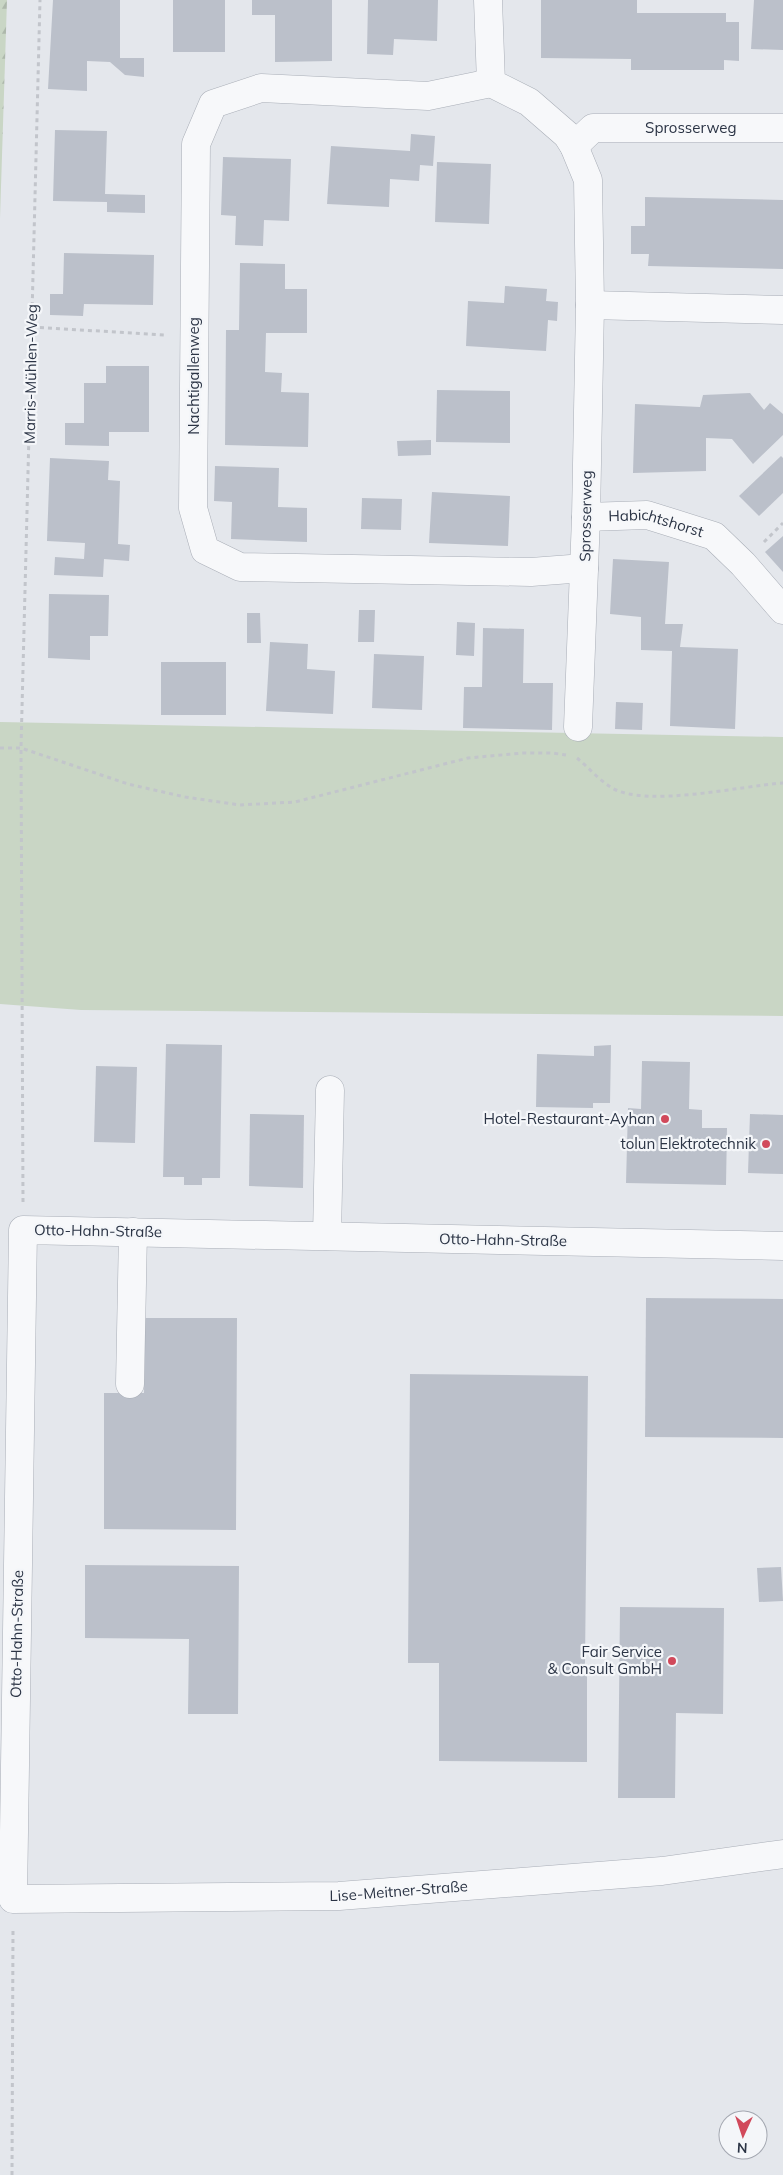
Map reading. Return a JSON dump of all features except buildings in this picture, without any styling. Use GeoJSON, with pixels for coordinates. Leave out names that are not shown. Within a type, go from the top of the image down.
{"type":"FeatureCollection","features":[{"type":"Feature","properties":{"kind":"street"},"geometry":{"type":"LineString","coordinates":[[488,0],[491,83]]}},
{"type":"Feature","properties":{"kind":"street","name":"Sprosserweg"},"geometry":{"type":"LineString","coordinates":[[491,83],[529,102],[568,135],[588,180],[590,305],[586,517],[578,727]]}},
{"type":"Feature","properties":{"kind":"street","name":"Nachtigallenweg"},"geometry":{"type":"LineString","coordinates":[[491,83],[428,96],[261,88],[213,104],[196,144],[193,508],[205,550],[240,567],[531,572],[584,568]]}},
{"type":"Feature","properties":{"kind":"street","name":"Sprosserweg"},"geometry":{"type":"LineString","coordinates":[[574,146],[593,128],[783,128]]}},
{"type":"Feature","properties":{"kind":"street"},"geometry":{"type":"LineString","coordinates":[[590,305],[783,310]]}},
{"type":"Feature","properties":{"kind":"street","name":"Habichtshorst"},"geometry":{"type":"LineString","coordinates":[[586,517],[647,515],[714,536],[749,557],[783,610]]}},
{"type":"Feature","properties":{"kind":"street"},"geometry":{"type":"LineString","coordinates":[[327,1236],[330,1090]]}},
{"type":"Feature","properties":{"kind":"street","name":"Otto-Hahn-Straße"},"geometry":{"type":"LineString","coordinates":[[13,1899],[23,1230],[783,1246]]}},
{"type":"Feature","properties":{"kind":"street"},"geometry":{"type":"LineString","coordinates":[[130,1384],[133,1232]]}},
{"type":"Feature","properties":{"kind":"street","name":"Lise-Meitner-Straße"},"geometry":{"type":"LineString","coordinates":[[13,1899],[339,1896],[662,1871],[783,1854]]}},
{"type":"Feature","properties":{"kind":"path","name":"Marris-Mühlen-Weg"},"geometry":{"type":"LineString","coordinates":[[23,1230],[21,748],[40,0]]}},
{"type":"Feature","properties":{"kind":"path"},"geometry":{"type":"LineString","coordinates":[[32,327],[194,336]]}},
{"type":"Feature","properties":{"kind":"path"},"geometry":{"type":"LineString","coordinates":[[749,557],[783,523]]}},
{"type":"Feature","properties":{"kind":"path"},"geometry":{"type":"LineString","coordinates":[[0,748],[21,748],[128,784],[185,797],[240,805],[295,802],[468,758],[523,753],[552,753],[568,756]]}},
{"type":"Feature","properties":{"kind":"path"},"geometry":{"type":"LineString","coordinates":[[576,757],[611,787],[633,796],[682,795],[783,784]]}},
{"type":"Feature","properties":{"kind":"path"},"geometry":{"type":"LineString","coordinates":[[12,2175],[13,1899]]}},
{"type":"Feature","properties":{"kind":"green space"},"geometry":{"type":"Polygon","coordinates":[[[0,0],[7,0],[0,218],[0,0]]]}},
{"type":"Feature","properties":{"kind":"green space"},"geometry":{"type":"Polygon","coordinates":[[[0,722],[783,737],[783,1016],[81,1010],[0,1004],[0,722]]]}},
{"type":"Feature","properties":{"kind":"place","name":"Hotel-Restaurant-Ayhan"},"geometry":{"type":"Point","coordinates":[665,1119]}},
{"type":"Feature","properties":{"kind":"place","name":"tolun Elektrotechnik"},"geometry":{"type":"Point","coordinates":[766,1144]}},
{"type":"Feature","properties":{"kind":"place","name":"Fair Service & Consult GmbH"},"geometry":{"type":"Point","coordinates":[672,1661]}}]}
